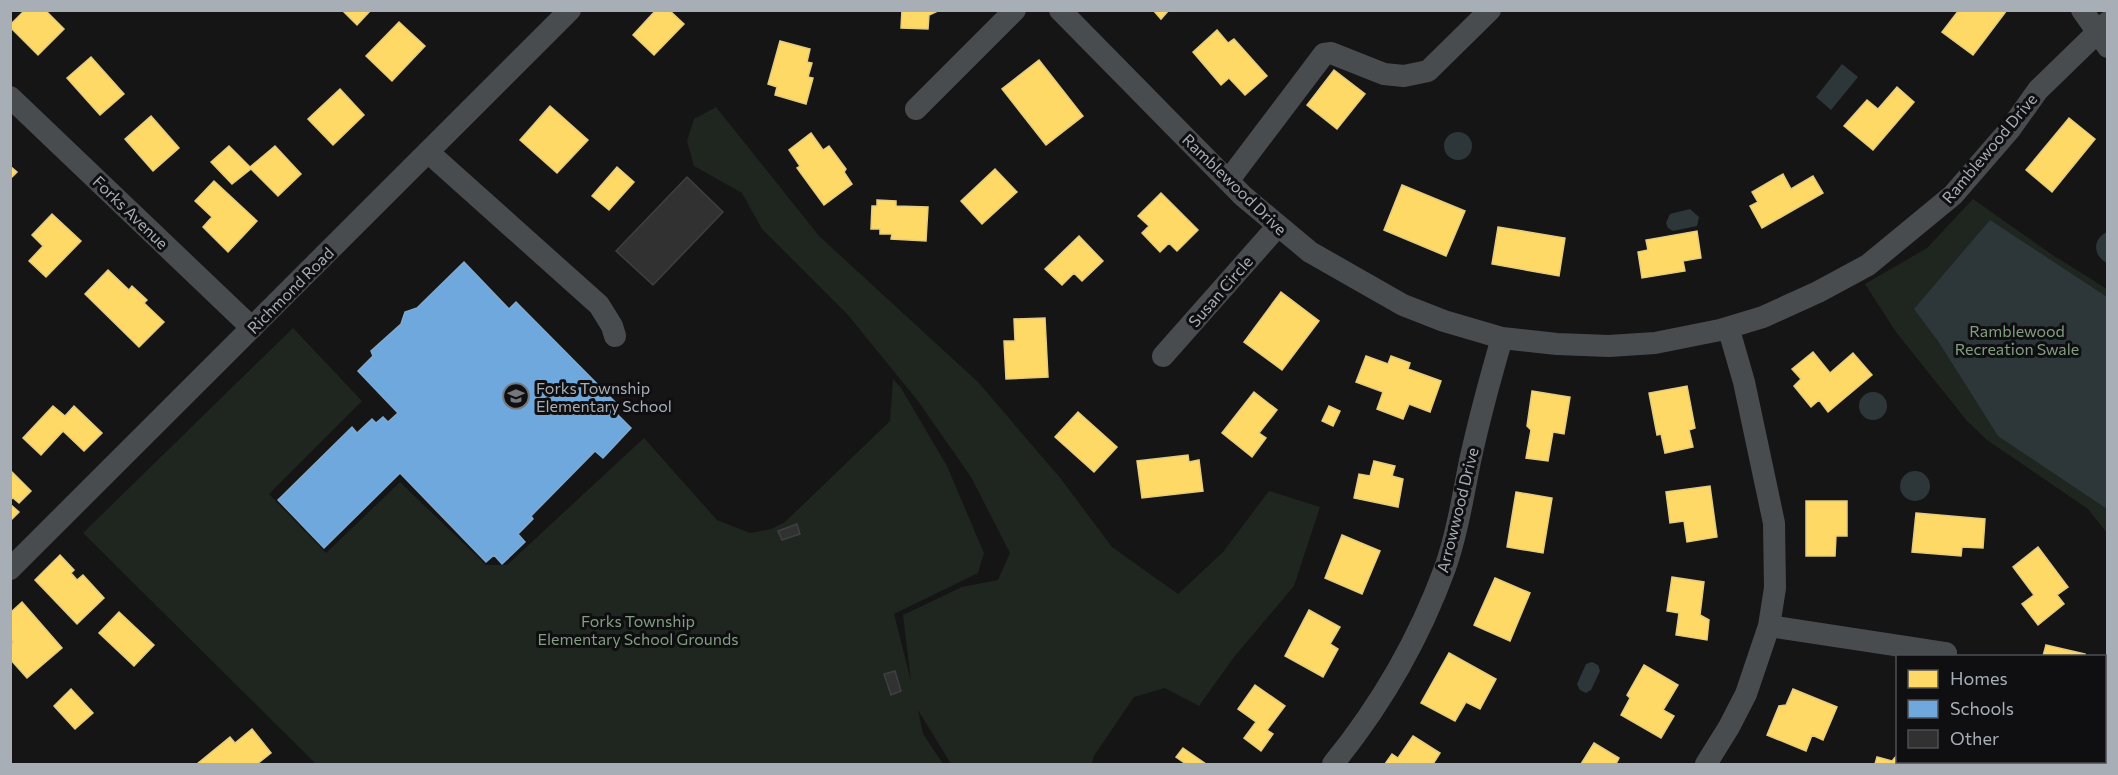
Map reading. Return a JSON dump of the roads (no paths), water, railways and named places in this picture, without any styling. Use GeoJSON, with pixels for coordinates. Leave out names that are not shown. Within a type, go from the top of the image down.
{"type":"FeatureCollection","features":[{"type":"Feature","properties":{"kind":"street","name":"Richmond Road"},"geometry":{"type":"LineString","coordinates":[[11,569],[570,10]]}},
{"type":"Feature","properties":{"kind":"street"},"geometry":{"type":"LineString","coordinates":[[916,109],[1015,10]]}},
{"type":"Feature","properties":{"kind":"street","name":"Ramblewood Drive"},"geometry":{"type":"LineString","coordinates":[[1060,10],[1228,181],[1277,227],[1310,252],[1403,305],[1444,321],[1502,338],[1557,344],[1609,346],[1655,343],[1720,330],[1763,317],[1868,265],[1953,195],[2011,128],[2038,90],[2104,34]]}},
{"type":"Feature","properties":{"kind":"street"},"geometry":{"type":"LineString","coordinates":[[1228,181],[1324,54],[1331,53],[1384,74],[1404,76],[1428,71],[1490,10]]}},
{"type":"Feature","properties":{"kind":"street"},"geometry":{"type":"LineString","coordinates":[[2082,10],[2104,34]]}},
{"type":"Feature","properties":{"kind":"street","name":"Forks Avenue"},"geometry":{"type":"LineString","coordinates":[[10,96],[252,328]]}},
{"type":"Feature","properties":{"kind":"street"},"geometry":{"type":"LineString","coordinates":[[428,152],[599,305],[612,326],[615,336]]}},
{"type":"Feature","properties":{"kind":"street","name":"Susan Circle"},"geometry":{"type":"LineString","coordinates":[[1163,356],[1277,227]]}},
{"type":"Feature","properties":{"kind":"street"},"geometry":{"type":"LineString","coordinates":[[1706,765],[1730,727],[1746,694],[1769,626],[1775,588],[1774,523],[1744,382],[1729,330],[1720,330]]}},
{"type":"Feature","properties":{"kind":"street","name":"Arrowwood Drive"},"geometry":{"type":"LineString","coordinates":[[1333,765],[1392,682],[1446,566],[1482,406],[1502,338]]}},
{"type":"Feature","properties":{"kind":"street"},"geometry":{"type":"LineString","coordinates":[[1769,626],[1946,653]]}},
{"type":"Feature","properties":{"kind":"place","name":"Forks Township Elementary School"},"geometry":{"type":"Point","coordinates":[516,396]}},
{"type":"Feature","properties":{"kind":"park label","name":"Ramblewood Recreation Swale"},"geometry":{"type":"Point","coordinates":[2017,339]}},
{"type":"Feature","properties":{"kind":"park label","name":"Forks Township Elementary School Grounds"},"geometry":{"type":"Point","coordinates":[638,629]}}]}
